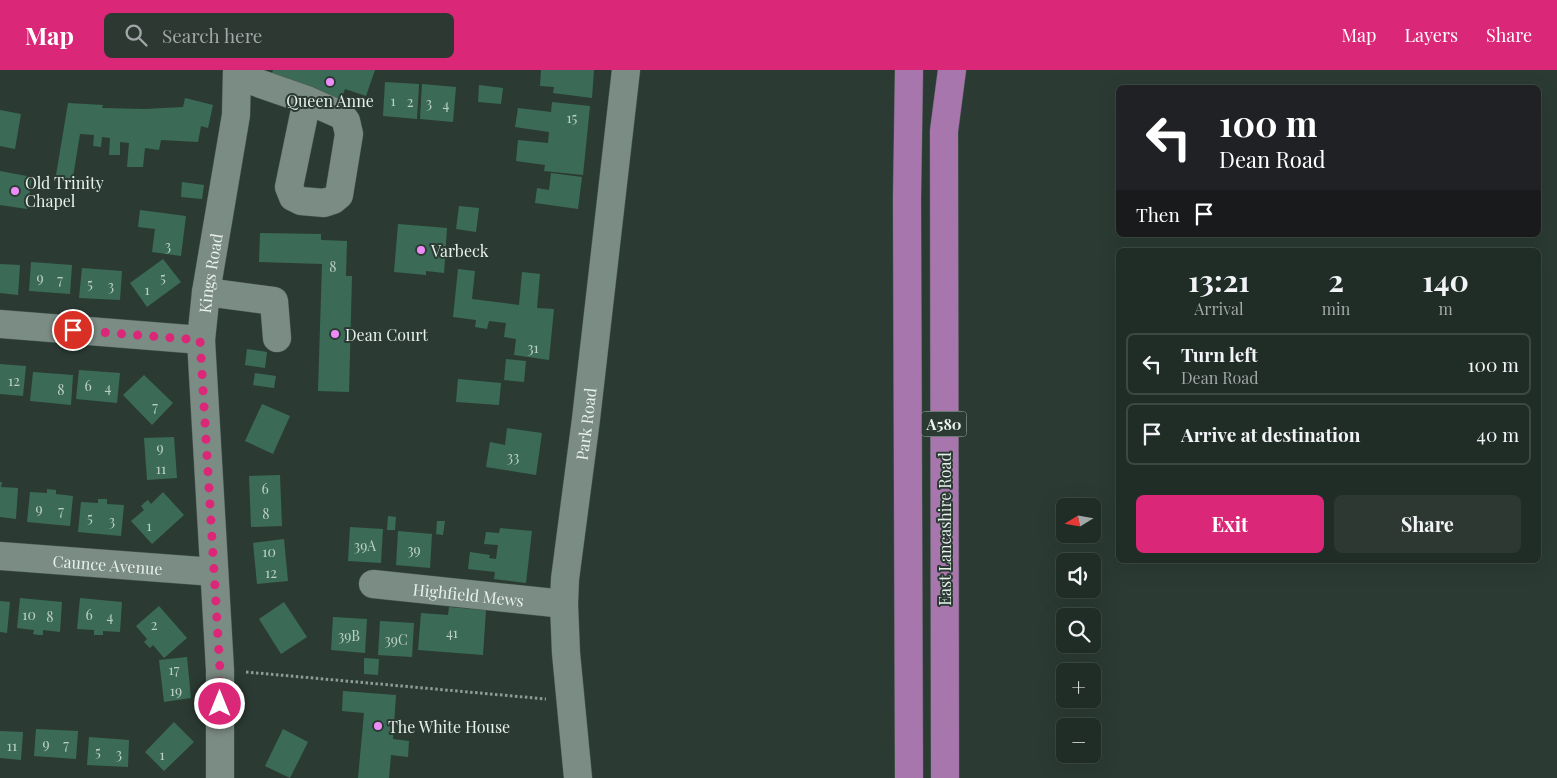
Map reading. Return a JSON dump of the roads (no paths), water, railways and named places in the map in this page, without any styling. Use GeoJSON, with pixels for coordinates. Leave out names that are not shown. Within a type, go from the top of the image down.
{"type":"FeatureCollection","features":[{"type":"Feature","properties":{"kind":"highway","name":"A580"},"geometry":{"type":"LineString","coordinates":[[908,778],[906,199],[909,70]]}},
{"type":"Feature","properties":{"kind":"highway","name":"East Lancashire Road"},"geometry":{"type":"LineString","coordinates":[[945,778],[944,131],[952,70]]}},
{"type":"Feature","properties":{"kind":"street","name":"Park Road"},"geometry":{"type":"LineString","coordinates":[[578,778],[566,653],[565,579],[586,418],[626,70]]}},
{"type":"Feature","properties":{"kind":"street"},"geometry":{"type":"LineString","coordinates":[[238,73],[307,100]]}},
{"type":"Feature","properties":{"kind":"street","name":"Kings Road"},"geometry":{"type":"LineString","coordinates":[[220,778],[220,670],[200,340],[206,292],[236,115],[238,73]]}},
{"type":"Feature","properties":{"kind":"street"},"geometry":{"type":"LineString","coordinates":[[206,292],[274,300],[277,338]]}},
{"type":"Feature","properties":{"kind":"street"},"geometry":{"type":"LineString","coordinates":[[0,324],[200,340]]}},
{"type":"Feature","properties":{"kind":"street","name":"Caunce Avenue"},"geometry":{"type":"LineString","coordinates":[[0,556],[214,572]]}},
{"type":"Feature","properties":{"kind":"street","name":"Highfield Mews"},"geometry":{"type":"LineString","coordinates":[[373,584],[564,604]]}},
{"type":"Feature","properties":{"kind":"place","name":"Queen Anne"},"geometry":{"type":"Point","coordinates":[330,82]}},
{"type":"Feature","properties":{"kind":"place","name":"Old Trinity Chapel"},"geometry":{"type":"Point","coordinates":[15,191]}},
{"type":"Feature","properties":{"kind":"place","name":"Varbeck"},"geometry":{"type":"Point","coordinates":[421,250]}},
{"type":"Feature","properties":{"kind":"place","name":"Dean Court"},"geometry":{"type":"Point","coordinates":[335,334]}},
{"type":"Feature","properties":{"kind":"place","name":"The White House"},"geometry":{"type":"Point","coordinates":[378,726]}}]}
